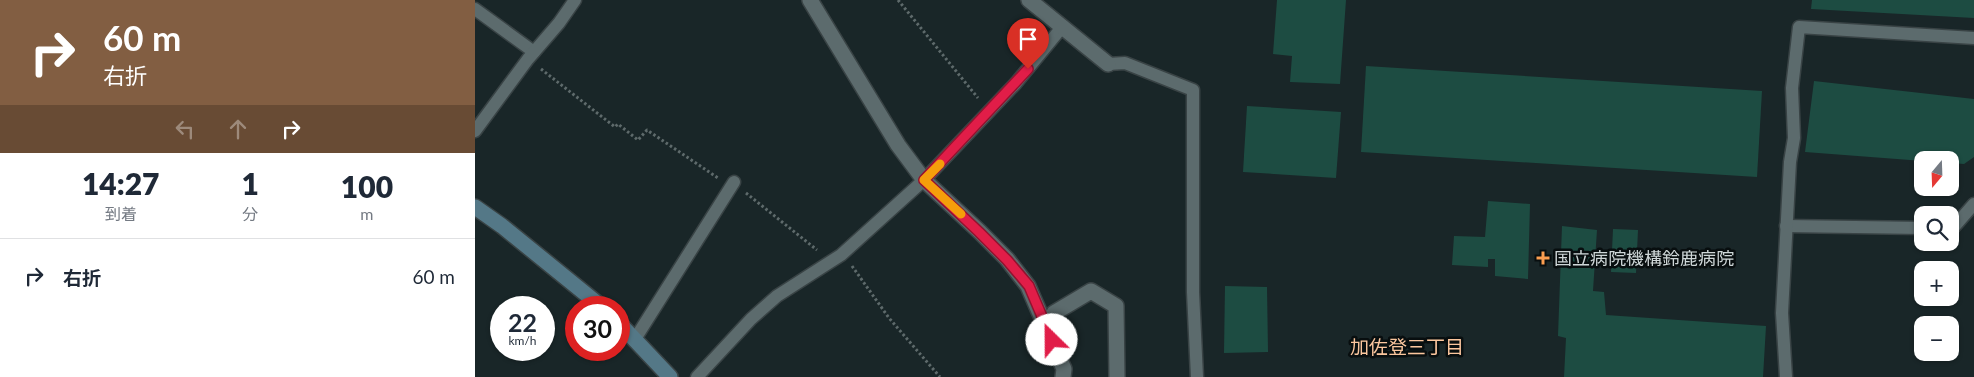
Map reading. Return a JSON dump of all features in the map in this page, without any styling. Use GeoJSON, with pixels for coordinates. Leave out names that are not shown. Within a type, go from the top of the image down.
{"type":"FeatureCollection","features":[{"type":"Feature","properties":{"kind":"main road"},"geometry":{"type":"LineString","coordinates":[[475,207],[588,296]]}},
{"type":"Feature","properties":{"kind":"main road"},"geometry":{"type":"LineString","coordinates":[[630,334],[671,377]]}},
{"type":"Feature","properties":{"kind":"street"},"geometry":{"type":"LineString","coordinates":[[810,0],[898,145],[924,180],[1007,260],[1029,286],[1064,369],[1063,377]]}},
{"type":"Feature","properties":{"kind":"street"},"geometry":{"type":"LineString","coordinates":[[1029,0],[1109,64]]}},
{"type":"Feature","properties":{"kind":"street"},"geometry":{"type":"LineString","coordinates":[[1047,327],[1054,313],[1091,291],[1117,306],[1117,377]]}},
{"type":"Feature","properties":{"kind":"lane"},"geometry":{"type":"LineString","coordinates":[[475,131],[531,55],[575,0]]}},
{"type":"Feature","properties":{"kind":"lane"},"geometry":{"type":"LineString","coordinates":[[475,9],[531,55]]}},
{"type":"Feature","properties":{"kind":"lane"},"geometry":{"type":"LineString","coordinates":[[697,377],[751,319],[777,296],[836,258],[924,180],[1017,83],[1063,26]]}},
{"type":"Feature","properties":{"kind":"lane"},"geometry":{"type":"LineString","coordinates":[[1786,377],[1782,313],[1790,162],[1794,138],[1792,88],[1799,27],[1974,38]]}},
{"type":"Feature","properties":{"kind":"lane"},"geometry":{"type":"LineString","coordinates":[[1109,64],[1125,63],[1193,90],[1193,292],[1197,377]]}},
{"type":"Feature","properties":{"kind":"lane"},"geometry":{"type":"LineString","coordinates":[[635,339],[732,185]]}},
{"type":"Feature","properties":{"kind":"lane"},"geometry":{"type":"LineString","coordinates":[[1959,221],[1974,204]]}},
{"type":"Feature","properties":{"kind":"lane"},"geometry":{"type":"LineString","coordinates":[[1786,226],[1914,228]]}},
{"type":"Feature","properties":{"kind":"path"},"geometry":{"type":"LineString","coordinates":[[898,0],[989,112]]}},
{"type":"Feature","properties":{"kind":"path"},"geometry":{"type":"LineString","coordinates":[[531,55],[615,127],[618,124],[638,140],[647,130],[732,185],[836,258],[850,262],[889,318],[940,377]]}},
{"type":"Feature","properties":{"kind":"building"},"geometry":{"type":"Polygon","coordinates":[[[1277,0],[1346,0],[1340,84],[1290,82],[1292,56],[1273,54],[1277,0]]]}},
{"type":"Feature","properties":{"kind":"building"},"geometry":{"type":"Polygon","coordinates":[[[1812,0],[1974,0],[1974,18],[1811,9],[1812,0]]]}},
{"type":"Feature","properties":{"kind":"building"},"geometry":{"type":"Polygon","coordinates":[[[1366,66],[1762,91],[1757,177],[1361,152],[1366,66]]]}},
{"type":"Feature","properties":{"kind":"building"},"geometry":{"type":"Polygon","coordinates":[[[1814,81],[1974,99],[1974,157],[1964,164],[1959,164],[1959,151],[1914,151],[1914,160],[1805,152],[1814,81]]]}},
{"type":"Feature","properties":{"kind":"building"},"geometry":{"type":"Polygon","coordinates":[[[1247,106],[1341,112],[1336,178],[1243,172],[1247,106]]]}},
{"type":"Feature","properties":{"kind":"building"},"geometry":{"type":"Polygon","coordinates":[[[1488,201],[1530,204],[1528,279],[1495,276],[1495,259],[1488,259],[1488,267],[1452,265],[1454,236],[1485,237],[1488,201]]]}},
{"type":"Feature","properties":{"kind":"building"},"geometry":{"type":"Polygon","coordinates":[[[1562,226],[1597,230],[1593,291],[1604,292],[1606,315],[1766,326],[1763,377],[1564,377],[1566,338],[1558,336],[1562,226]]]}},
{"type":"Feature","properties":{"kind":"building"},"geometry":{"type":"Polygon","coordinates":[[[1613,229],[1638,230],[1636,273],[1611,272],[1613,229]]]}},
{"type":"Feature","properties":{"kind":"building"},"geometry":{"type":"Polygon","coordinates":[[[1225,286],[1267,287],[1268,352],[1224,353],[1225,286]]]}},
{"type":"Feature","properties":{"kind":"slow traffic"},"geometry":{"type":"LineString","coordinates":[[940,164],[924,180],[961,214]]}},
{"type":"Feature","properties":{"kind":"place","name":"国立病院機構鈴鹿病院"},"geometry":{"type":"Point","coordinates":[1543,258]}},
{"type":"Feature","properties":{"kind":"district","name":"加佐登三丁目"},"geometry":{"type":"Point","coordinates":[1407,346]}},
{"type":"Feature","properties":{"kind":"route"},"geometry":{"type":"LineString","coordinates":[[1028,69],[1017,83],[924,180],[944,197],[1007,260],[1029,286],[1052,340]]}}]}
